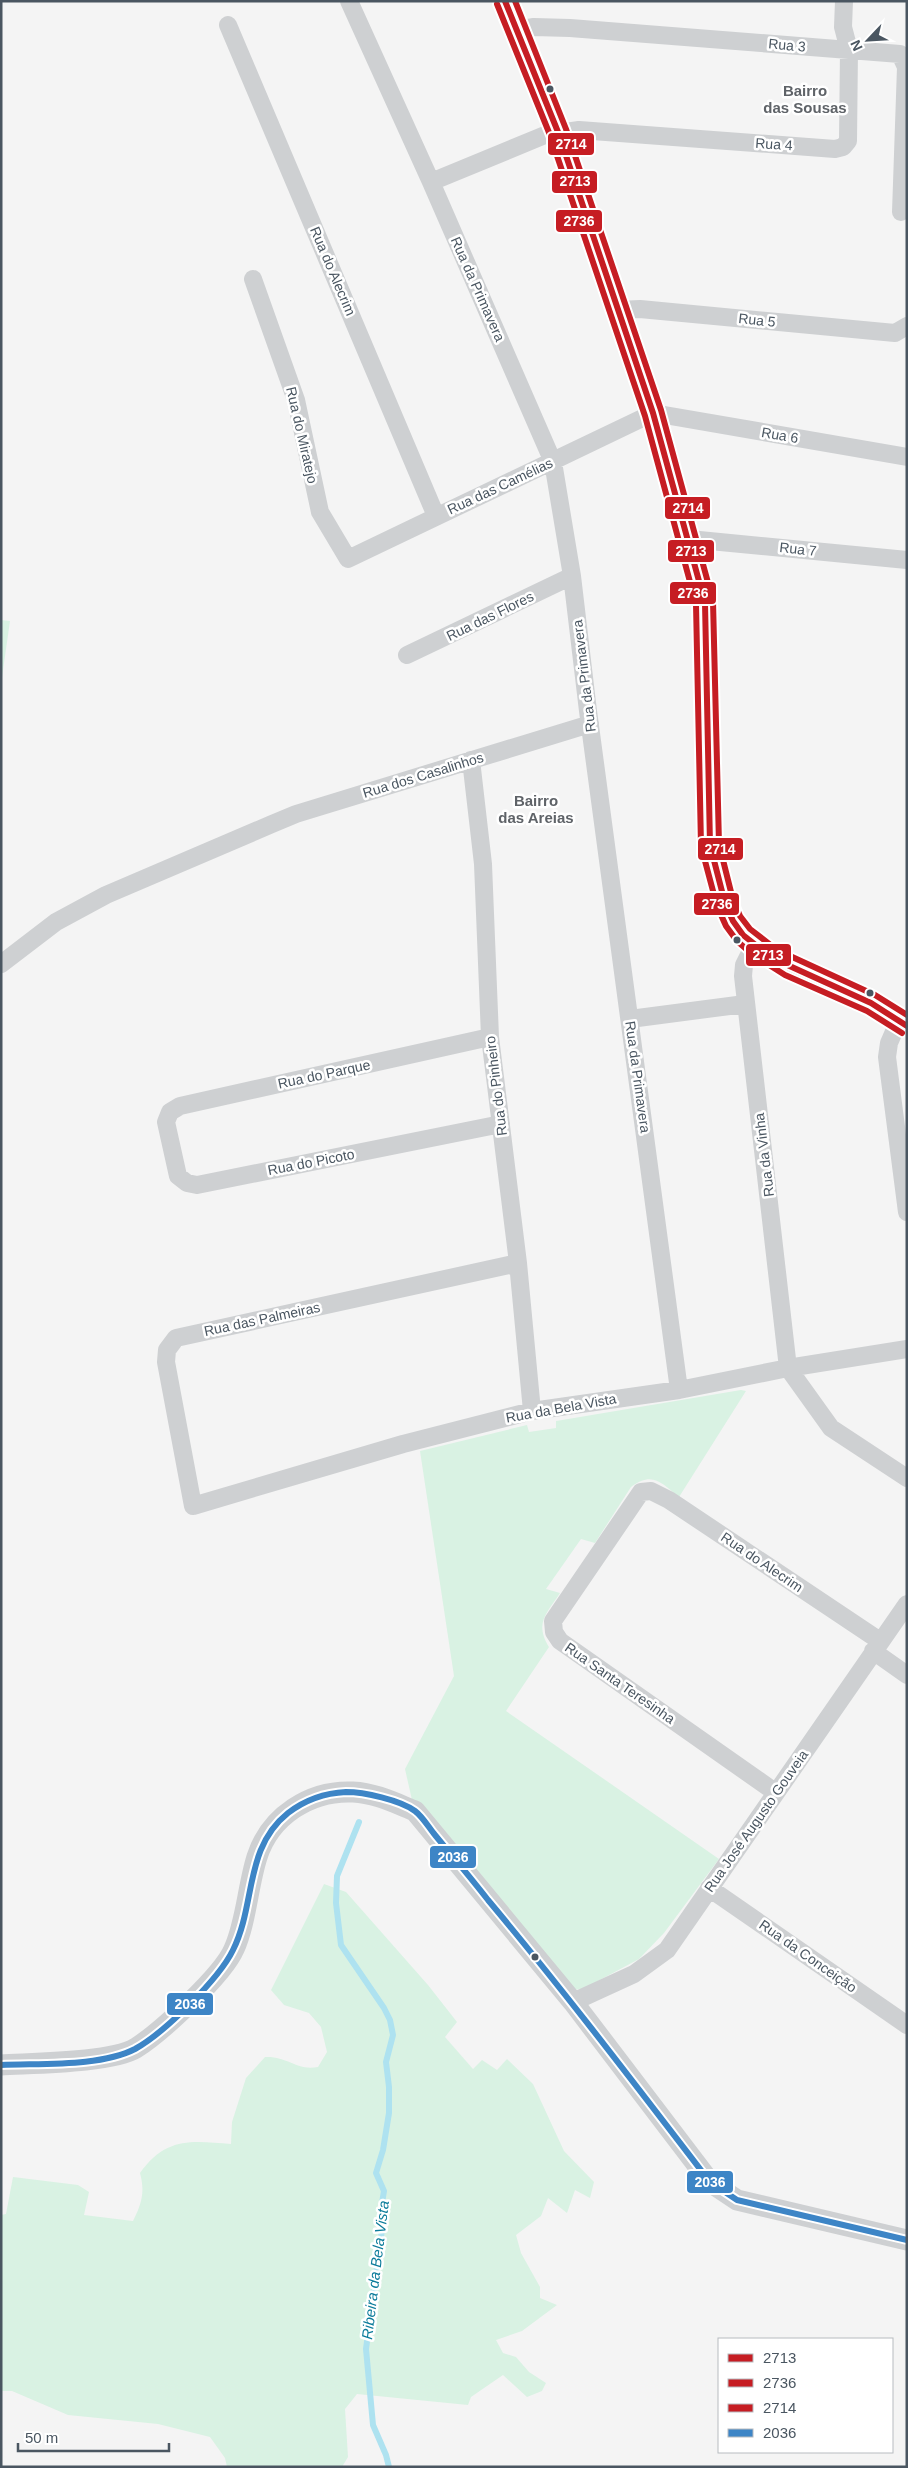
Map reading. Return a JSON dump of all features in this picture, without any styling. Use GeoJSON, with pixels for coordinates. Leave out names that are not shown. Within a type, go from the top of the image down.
{"type":"FeatureCollection","features":[{"type":"Feature","properties":{"kind":"street","name":"Rua da Primavera"},"geometry":{"type":"LineString","coordinates":[[349,1],[431,182],[553,462],[572,576],[679,1390]]}},
{"type":"Feature","properties":{"kind":"street"},"geometry":{"type":"LineString","coordinates":[[505,1],[515,30],[558,132],[653,413],[705,603],[710,845],[724,903],[734,922],[754,945],[784,963],[858,997],[903,1023],[889,1043],[887,1057],[907,1212]]}},
{"type":"Feature","properties":{"kind":"street","name":"Rua 4"},"geometry":{"type":"LineString","coordinates":[[558,132],[578,130],[835,149],[843,147],[848,141],[849,50],[843,27],[844,1]]}},
{"type":"Feature","properties":{"kind":"street","name":"Rua do Alecrim"},"geometry":{"type":"LineString","coordinates":[[228,25],[436,516]]}},
{"type":"Feature","properties":{"kind":"street","name":"Rua 3"},"geometry":{"type":"LineString","coordinates":[[515,30],[534,27],[570,28],[900,54],[905,60],[901,212]]}},
{"type":"Feature","properties":{"kind":"street"},"geometry":{"type":"LineString","coordinates":[[431,182],[558,132]]}},
{"type":"Feature","properties":{"kind":"street","name":"Rua do Miratejo"},"geometry":{"type":"LineString","coordinates":[[253,279],[296,400],[320,512],[348,559]]}},
{"type":"Feature","properties":{"kind":"street","name":"Rua 5"},"geometry":{"type":"LineString","coordinates":[[618,310],[640,309],[901,330]]}},
{"type":"Feature","properties":{"kind":"street","name":"Rua das Camélias"},"geometry":{"type":"LineString","coordinates":[[348,559],[653,413]]}},
{"type":"Feature","properties":{"kind":"street","name":"Rua 6"},"geometry":{"type":"LineString","coordinates":[[653,413],[907,458]]}},
{"type":"Feature","properties":{"kind":"street","name":"Rua 7"},"geometry":{"type":"LineString","coordinates":[[689,539],[907,560]]}},
{"type":"Feature","properties":{"kind":"street","name":"Rua das Flores"},"geometry":{"type":"LineString","coordinates":[[407,655],[572,576]]}},
{"type":"Feature","properties":{"kind":"street","name":"Rua dos Casalinhos"},"geometry":{"type":"LineString","coordinates":[[1,964],[56,922],[106,895],[296,814],[590,724]]}},
{"type":"Feature","properties":{"kind":"street","name":"Rua do Pinheiro"},"geometry":{"type":"LineString","coordinates":[[471,760],[482,864],[490,1037],[518,1263],[532,1411]]}},
{"type":"Feature","properties":{"kind":"street","name":"Rua da Vinha"},"geometry":{"type":"LineString","coordinates":[[754,945],[744,965],[746,1004],[788,1368]]}},
{"type":"Feature","properties":{"kind":"street"},"geometry":{"type":"LineString","coordinates":[[630,1018],[746,1004]]}},
{"type":"Feature","properties":{"kind":"street","name":"Rua do Parque"},"geometry":{"type":"LineString","coordinates":[[166,1122],[170,1112],[180,1106],[490,1037]]}},
{"type":"Feature","properties":{"kind":"street","name":"Rua do Picoto"},"geometry":{"type":"LineString","coordinates":[[166,1122],[178,1176],[187,1183],[196,1186],[501,1124]]}},
{"type":"Feature","properties":{"kind":"street","name":"Rua das Palmeiras"},"geometry":{"type":"LineString","coordinates":[[193,1506],[166,1362],[166,1350],[176,1338],[518,1263]]}},
{"type":"Feature","properties":{"kind":"street","name":"Rua da Bela Vista"},"geometry":{"type":"LineString","coordinates":[[193,1506],[403,1444],[532,1411],[679,1390],[788,1368],[907,1349]]}},
{"type":"Feature","properties":{"kind":"street"},"geometry":{"type":"LineString","coordinates":[[788,1368],[831,1428],[907,1478]]}},
{"type":"Feature","properties":{"kind":"street","name":"Rua do Alecrim"},"geometry":{"type":"LineString","coordinates":[[641,1492],[651,1491],[669,1500],[877,1646],[907,1675]]}},
{"type":"Feature","properties":{"kind":"street","name":"Rua Santa Teresinha"},"geometry":{"type":"LineString","coordinates":[[641,1492],[553,1621],[554,1632],[560,1641],[775,1792]]}},
{"type":"Feature","properties":{"kind":"street","name":"Rua José Augusto Gouveia"},"geometry":{"type":"LineString","coordinates":[[574,2002],[634,1974],[667,1950],[907,1604]]}},
{"type":"Feature","properties":{"kind":"street"},"geometry":{"type":"LineString","coordinates":[[1,2065],[120,2055],[136,2048],[172,2019],[224,1966],[235,1948],[257,1856],[272,1826],[295,1806],[323,1795],[353,1792],[380,1797],[414,1811],[574,2002],[710,2182],[737,2200],[907,2240]]}},
{"type":"Feature","properties":{"kind":"street","name":"Rua da Conceição"},"geometry":{"type":"LineString","coordinates":[[710,1888],[907,2025]]}},
{"type":"Feature","properties":{"kind":"green space"},"geometry":{"type":"Polygon","coordinates":[[[1,620],[10,621],[1,684],[1,620]]]}},
{"type":"Feature","properties":{"kind":"green space"},"geometry":{"type":"Polygon","coordinates":[[[741,1390],[746,1391],[679,1497],[662,1483],[651,1479],[639,1482],[631,1487],[595,1543],[581,1539],[546,1589],[560,1593],[547,1613],[542,1625],[549,1647],[506,1711],[719,1859],[664,1933],[639,1959],[583,1989],[571,1990],[412,1800],[405,1769],[454,1676],[420,1451],[527,1425],[529,1432],[556,1428],[556,1421],[741,1390]]]}},
{"type":"Feature","properties":{"kind":"green space"},"geometry":{"type":"Polygon","coordinates":[[[324,1884],[346,1892],[428,1985],[457,2022],[445,2037],[473,2069],[482,2060],[497,2070],[507,2059],[533,2084],[564,2151],[594,2182],[590,2198],[575,2190],[567,2213],[548,2198],[541,2216],[516,2235],[521,2253],[540,2287],[540,2298],[557,2305],[522,2331],[496,2340],[503,2353],[516,2357],[529,2372],[546,2383],[542,2391],[527,2397],[503,2375],[471,2397],[468,2405],[357,2394],[345,2409],[348,2457],[342,2467],[227,2467],[225,2458],[210,2437],[158,2424],[68,2415],[12,2391],[1,2391],[1,2215],[6,2214],[13,2177],[78,2185],[89,2192],[84,2215],[133,2221],[142,2197],[140,2173],[160,2152],[170,2147],[192,2142],[231,2144],[232,2122],[246,2078],[265,2057],[273,2057],[304,2067],[318,2067],[327,2052],[321,2027],[309,2013],[284,2005],[271,1990],[324,1884]]]}},
{"type":"Feature","properties":{"kind":"waterway","name":"Ribeira da Bela Vista"},"geometry":{"type":"LineString","coordinates":[[359,1822],[337,1876],[336,1903],[341,1945],[384,2008],[390,2020],[393,2035],[386,2062],[389,2087],[389,2113],[383,2150],[376,2173],[384,2191],[382,2203],[383,2222],[366,2349],[373,2425],[389,2467]]}},
{"type":"Feature","properties":{"kind":"transit line","name":"2713"},"geometry":{"type":"LineString","coordinates":[[505,1],[558,132],[653,413],[705,603],[710,845],[725,903],[733,921],[743,935],[772,958],[871,1003],[907,1026]]}},
{"type":"Feature","properties":{"kind":"transit line","name":"2714"},"geometry":{"type":"LineString","coordinates":[[515,1],[566,129],[661,410],[713,601],[719,844],[733,900],[740,916],[750,929],[777,950],[875,995],[907,1015]]}},
{"type":"Feature","properties":{"kind":"transit line","name":"2736"},"geometry":{"type":"LineString","coordinates":[[497,4],[550,135],[645,416],[696,604],[701,846],[717,906],[726,926],[737,941],[752,954],[785,975],[867,1011],[902,1033]]}},
{"type":"Feature","properties":{"kind":"transit line","name":"2036"},"geometry":{"type":"LineString","coordinates":[[1,2065],[70,2063],[105,2059],[135,2049],[161,2031],[203,1990],[226,1962],[233,1950],[245,1914],[257,1860],[264,1843],[274,1827],[295,1808],[316,1798],[346,1792],[372,1795],[400,1803],[421,1816],[573,2005],[710,2182],[737,2200],[907,2240]]}},
{"type":"Feature","properties":{"kind":"district","name":"Bairro das Sousas"},"geometry":{"type":"Point","coordinates":[805,98]}},
{"type":"Feature","properties":{"kind":"district","name":"Bairro das Areias"},"geometry":{"type":"Point","coordinates":[536,808]}}]}
